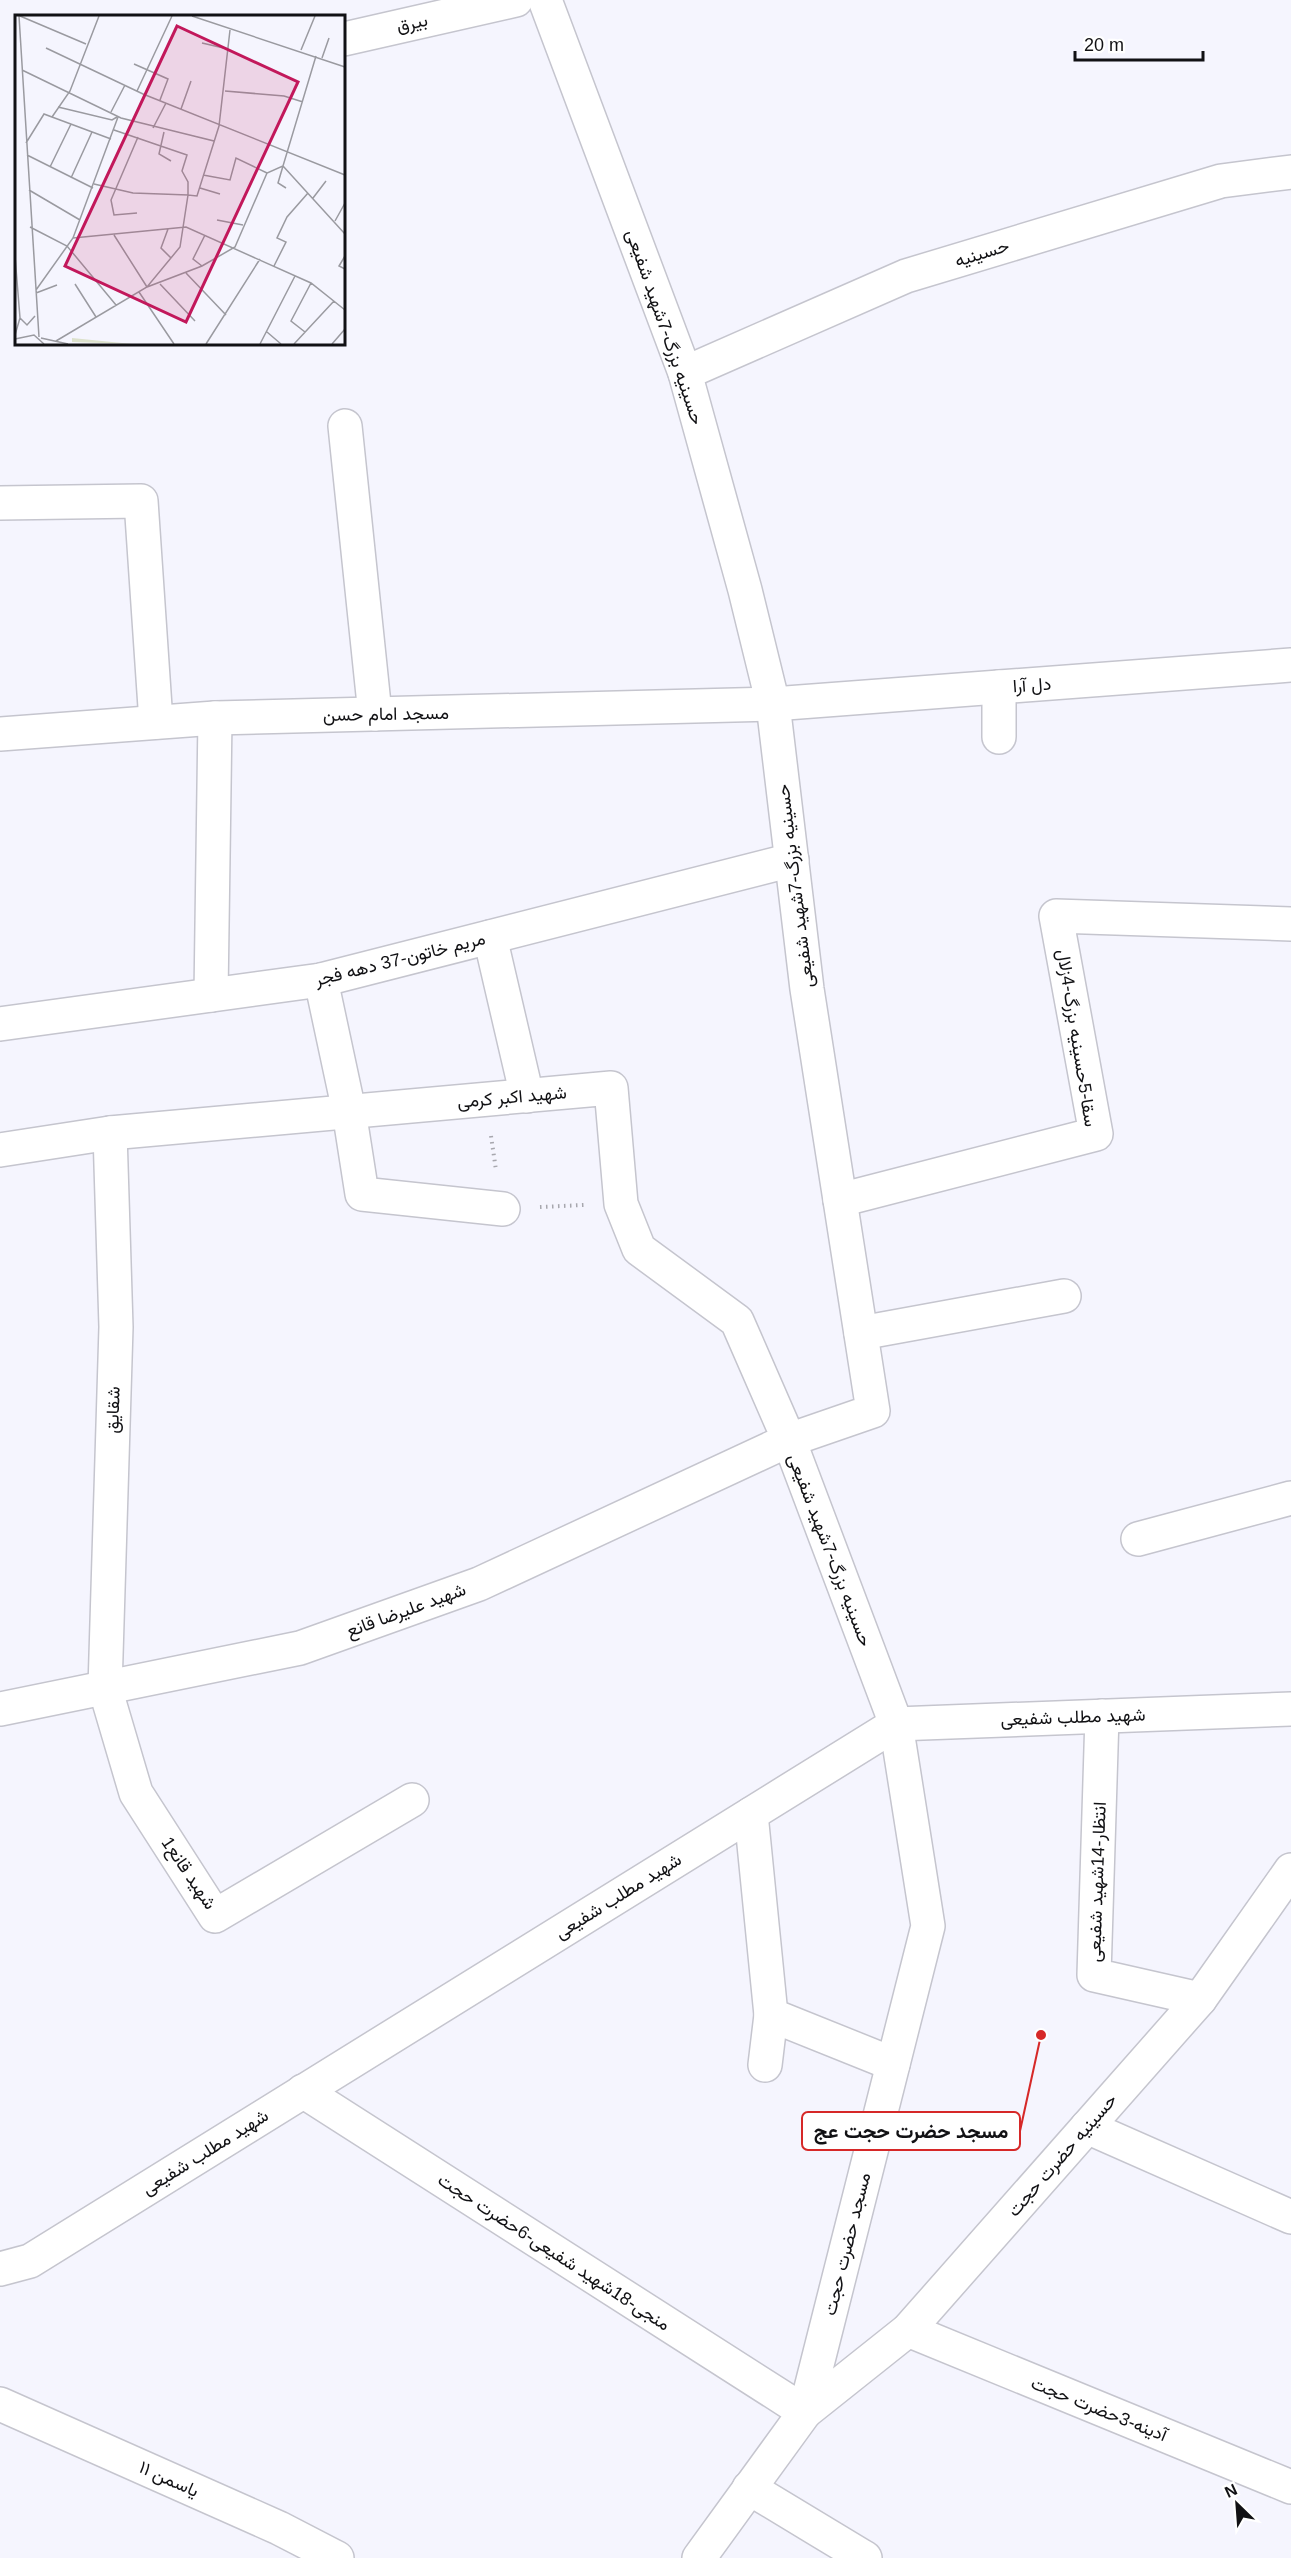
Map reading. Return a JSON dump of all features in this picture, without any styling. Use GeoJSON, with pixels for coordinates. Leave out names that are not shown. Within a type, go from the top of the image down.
{"type":"FeatureCollection","features":[{"type":"Feature","properties":{"kind":"street","name":"بیرق"},"geometry":{"type":"LineString","coordinates":[[345,39],[516,0]]}},
{"type":"Feature","properties":{"kind":"street","name":"حسینیه بزرگ-7شهید شفیعی"},"geometry":{"type":"LineString","coordinates":[[545,0],[685,373],[745,590],[773,704],[807,989],[873,1411],[789,1440],[896,1724]]}},
{"type":"Feature","properties":{"kind":"street","name":"حسینیه"},"geometry":{"type":"LineString","coordinates":[[685,373],[906,276],[1221,181],[1291,172]]}},
{"type":"Feature","properties":{"kind":"street"},"geometry":{"type":"LineString","coordinates":[[345,426],[375,714]]}},
{"type":"Feature","properties":{"kind":"street"},"geometry":{"type":"LineString","coordinates":[[0,503],[141,501],[156,722]]}},
{"type":"Feature","properties":{"kind":"street","name":"دل آرا"},"geometry":{"type":"LineString","coordinates":[[773,704],[1291,665]]}},
{"type":"Feature","properties":{"kind":"street"},"geometry":{"type":"LineString","coordinates":[[999,687],[999,737]]}},
{"type":"Feature","properties":{"kind":"street","name":"مسجد امام حسن"},"geometry":{"type":"LineString","coordinates":[[0,734],[215,718],[773,704]]}},
{"type":"Feature","properties":{"kind":"street"},"geometry":{"type":"LineString","coordinates":[[210,995],[215,718]]}},
{"type":"Feature","properties":{"kind":"street","name":"مریم خاتون-37 دهه فجر"},"geometry":{"type":"LineString","coordinates":[[0,1024],[321,980],[792,860]]}},
{"type":"Feature","properties":{"kind":"street","name":"سقا-5حسینیه بزرگ-4زلال"},"geometry":{"type":"LineString","coordinates":[[840,1200],[1096,1134],[1056,916],[1291,924]]}},
{"type":"Feature","properties":{"kind":"street"},"geometry":{"type":"LineString","coordinates":[[490,937],[527,1096]]}},
{"type":"Feature","properties":{"kind":"street"},"geometry":{"type":"LineString","coordinates":[[321,980],[349,1111],[362,1194],[503,1209]]}},
{"type":"Feature","properties":{"kind":"street","name":"شهید اکبر کرمی"},"geometry":{"type":"LineString","coordinates":[[0,1150],[110,1133],[611,1088],[621,1204],[639,1249],[737,1321],[789,1440]]}},
{"type":"Feature","properties":{"kind":"street","name":"شقایق"},"geometry":{"type":"LineString","coordinates":[[105,1688],[116,1326],[110,1133]]}},
{"type":"Feature","properties":{"kind":"street"},"geometry":{"type":"LineString","coordinates":[[861,1334],[1064,1296]]}},
{"type":"Feature","properties":{"kind":"street","name":"شهید علیرضا قانع"},"geometry":{"type":"LineString","coordinates":[[0,1709],[300,1648],[479,1584],[789,1440]]}},
{"type":"Feature","properties":{"kind":"street"},"geometry":{"type":"LineString","coordinates":[[1138,1539],[1291,1498]]}},
{"type":"Feature","properties":{"kind":"street","name":"1شهید قانع"},"geometry":{"type":"LineString","coordinates":[[105,1688],[136,1793],[216,1916],[412,1800]]}},
{"type":"Feature","properties":{"kind":"street","name":"شهید مطلب شفیعی"},"geometry":{"type":"LineString","coordinates":[[0,2268],[30,2260],[896,1724],[1291,1709]]}},
{"type":"Feature","properties":{"kind":"street","name":"انتظار-14شهید شفیعی"},"geometry":{"type":"LineString","coordinates":[[1102,1716],[1094,1975],[1200,1999]]}},
{"type":"Feature","properties":{"kind":"street","name":"مسجد حضرت حجت"},"geometry":{"type":"LineString","coordinates":[[699,2558],[805,2412],[928,1926],[896,1724]]}},
{"type":"Feature","properties":{"kind":"street"},"geometry":{"type":"LineString","coordinates":[[751,1814],[771,2015],[765,2065]]}},
{"type":"Feature","properties":{"kind":"street","name":"حسینیه حضرت حجت"},"geometry":{"type":"LineString","coordinates":[[805,2412],[908,2330],[1200,1999],[1291,1870]]}},
{"type":"Feature","properties":{"kind":"street"},"geometry":{"type":"LineString","coordinates":[[771,2015],[893,2064]]}},
{"type":"Feature","properties":{"kind":"street","name":"منجی-18شهید شفیعی-6حضرت حجت"},"geometry":{"type":"LineString","coordinates":[[303,2091],[805,2412]]}},
{"type":"Feature","properties":{"kind":"street"},"geometry":{"type":"LineString","coordinates":[[1087,2127],[1291,2217]]}},
{"type":"Feature","properties":{"kind":"street","name":"آدینه-3حضرت حجت"},"geometry":{"type":"LineString","coordinates":[[908,2330],[1291,2487]]}},
{"type":"Feature","properties":{"kind":"street","name":"یاسمن ۱۱"},"geometry":{"type":"LineString","coordinates":[[0,2404],[279,2528],[337,2558]]}},
{"type":"Feature","properties":{"kind":"street"},"geometry":{"type":"LineString","coordinates":[[749,2488],[865,2558]]}},
{"type":"Feature","properties":{"kind":"path"},"geometry":{"type":"LineString","coordinates":[[484,1100],[503,1209],[621,1204]]}},
{"type":"Feature","properties":{"kind":"place","name":"مسجد حضرت حجت عج"},"geometry":{"type":"Point","coordinates":[1041,2035]}}]}
